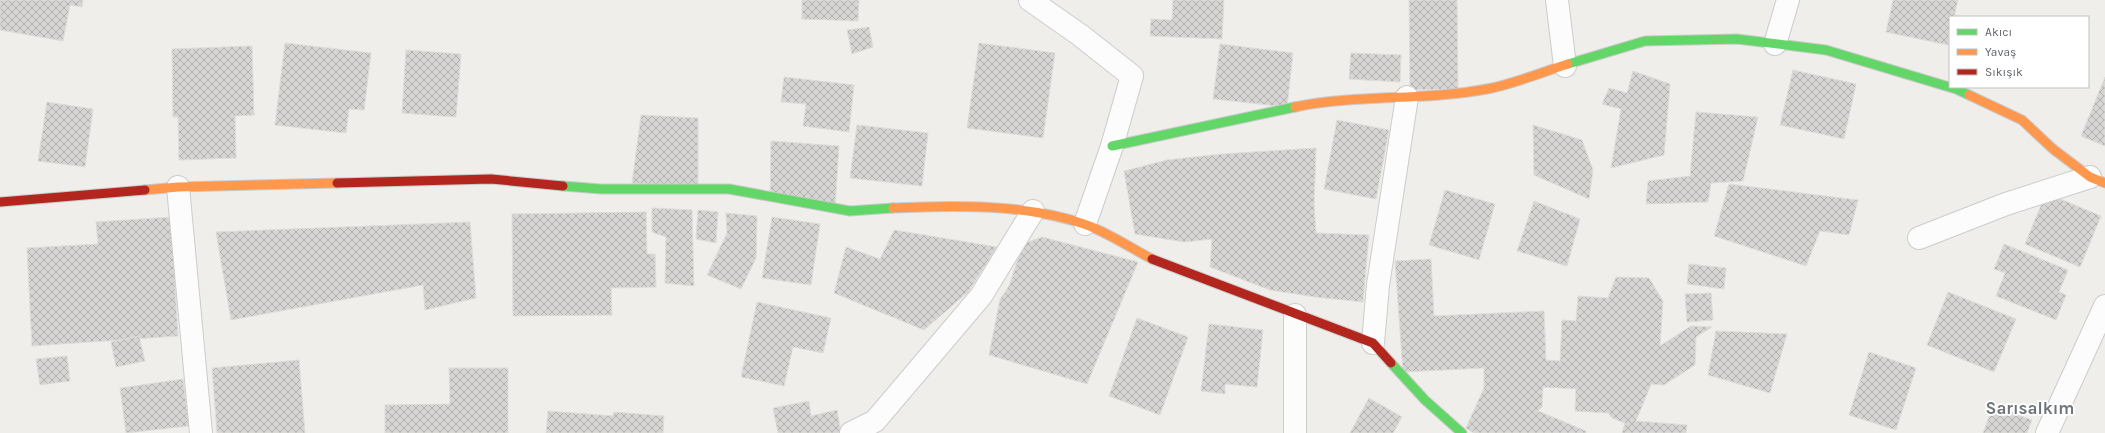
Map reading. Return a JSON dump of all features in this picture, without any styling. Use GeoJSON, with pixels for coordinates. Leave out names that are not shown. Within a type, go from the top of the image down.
{"type":"FeatureCollection","features":[{"type":"Feature","properties":{"kind":"street"},"geometry":{"type":"LineString","coordinates":[[1030,0],[1080,35],[1132,76],[1112,146],[1085,224]]}},
{"type":"Feature","properties":{"kind":"street"},"geometry":{"type":"LineString","coordinates":[[1557,0],[1564,66]]}},
{"type":"Feature","properties":{"kind":"street"},"geometry":{"type":"LineString","coordinates":[[1775,44],[1788,0]]}},
{"type":"Feature","properties":{"kind":"street"},"geometry":{"type":"LineString","coordinates":[[1112,146],[1325,101],[1407,97],[1487,89],[1645,41],[1737,39],[1826,50],[1949,87]]}},
{"type":"Feature","properties":{"kind":"street"},"geometry":{"type":"LineString","coordinates":[[1953,88],[2022,120],[2053,149],[2097,180]]}},
{"type":"Feature","properties":{"kind":"street"},"geometry":{"type":"LineString","coordinates":[[1373,343],[1378,285],[1407,97]]}},
{"type":"Feature","properties":{"kind":"street"},"geometry":{"type":"LineString","coordinates":[[0,202],[178,187],[491,179],[601,189],[729,189],[850,211],[935,206],[1033,211],[1085,224],[1161,264],[1373,343],[1425,400],[1462,433]]}},
{"type":"Feature","properties":{"kind":"street"},"geometry":{"type":"LineString","coordinates":[[1920,238],[2006,204],[2097,180]]}},
{"type":"Feature","properties":{"kind":"street"},"geometry":{"type":"LineString","coordinates":[[178,187],[201,433]]}},
{"type":"Feature","properties":{"kind":"street"},"geometry":{"type":"LineString","coordinates":[[851,433],[875,421],[981,296],[1033,211]]}},
{"type":"Feature","properties":{"kind":"street"},"geometry":{"type":"LineString","coordinates":[[2047,433],[2105,306]]}},
{"type":"Feature","properties":{"kind":"street"},"geometry":{"type":"LineString","coordinates":[[1295,433],[1296,315]]}},
{"type":"Feature","properties":{"kind":"building"},"geometry":{"type":"Polygon","coordinates":[[[0,0],[83,0],[82,7],[70,5],[63,41],[0,30],[0,0]]]}},
{"type":"Feature","properties":{"kind":"building"},"geometry":{"type":"Polygon","coordinates":[[[802,0],[859,0],[858,21],[802,19],[802,0]]]}},
{"type":"Feature","properties":{"kind":"building"},"geometry":{"type":"Polygon","coordinates":[[[1173,0],[1224,0],[1222,39],[1150,36],[1151,19],[1172,20],[1173,0]]]}},
{"type":"Feature","properties":{"kind":"building"},"geometry":{"type":"Polygon","coordinates":[[[1409,0],[1457,0],[1458,89],[1410,90],[1409,0]]]}},
{"type":"Feature","properties":{"kind":"building"},"geometry":{"type":"Polygon","coordinates":[[[1893,0],[1958,0],[1954,16],[1949,16],[1948,45],[1886,32],[1893,0]]]}},
{"type":"Feature","properties":{"kind":"building"},"geometry":{"type":"Polygon","coordinates":[[[869,27],[873,47],[852,54],[847,30],[869,27]]]}},
{"type":"Feature","properties":{"kind":"building"},"geometry":{"type":"Polygon","coordinates":[[[285,43],[371,53],[364,110],[349,109],[346,133],[275,125],[285,43]]]}},
{"type":"Feature","properties":{"kind":"building"},"geometry":{"type":"Polygon","coordinates":[[[979,43],[1055,53],[1043,138],[967,128],[979,43]]]}},
{"type":"Feature","properties":{"kind":"building"},"geometry":{"type":"Polygon","coordinates":[[[1220,44],[1293,53],[1287,107],[1213,99],[1220,44]]]}},
{"type":"Feature","properties":{"kind":"building"},"geometry":{"type":"Polygon","coordinates":[[[252,46],[254,115],[235,116],[236,158],[179,160],[178,117],[173,117],[172,49],[252,46]]]}},
{"type":"Feature","properties":{"kind":"building"},"geometry":{"type":"Polygon","coordinates":[[[406,50],[461,54],[456,117],[402,113],[406,50]]]}},
{"type":"Feature","properties":{"kind":"building"},"geometry":{"type":"Polygon","coordinates":[[[1351,53],[1401,55],[1400,82],[1349,79],[1351,53]]]}},
{"type":"Feature","properties":{"kind":"building"},"geometry":{"type":"Polygon","coordinates":[[[1793,70],[1856,84],[1844,139],[1780,125],[1793,70]]]}},
{"type":"Feature","properties":{"kind":"building"},"geometry":{"type":"Polygon","coordinates":[[[1633,71],[1670,84],[1664,155],[1611,168],[1621,109],[1602,104],[1609,88],[1627,93],[1633,71]]]}},
{"type":"Feature","properties":{"kind":"building"},"geometry":{"type":"Polygon","coordinates":[[[784,77],[854,85],[849,132],[803,126],[806,104],[781,102],[784,77]]]}},
{"type":"Feature","properties":{"kind":"building"},"geometry":{"type":"Polygon","coordinates":[[[2105,77],[2105,146],[2081,136],[2105,77]]]}},
{"type":"Feature","properties":{"kind":"building"},"geometry":{"type":"Polygon","coordinates":[[[47,102],[93,109],[85,167],[38,161],[47,102]]]}},
{"type":"Feature","properties":{"kind":"building"},"geometry":{"type":"Polygon","coordinates":[[[1696,112],[1758,117],[1743,181],[1711,183],[1708,202],[1646,204],[1648,181],[1690,176],[1696,112]]]}},
{"type":"Feature","properties":{"kind":"building"},"geometry":{"type":"Polygon","coordinates":[[[641,115],[698,118],[698,187],[632,183],[641,115]]]}},
{"type":"Feature","properties":{"kind":"building"},"geometry":{"type":"Polygon","coordinates":[[[1337,120],[1389,130],[1376,199],[1324,189],[1337,120]]]}},
{"type":"Feature","properties":{"kind":"building"},"geometry":{"type":"Polygon","coordinates":[[[857,125],[928,133],[922,186],[850,178],[857,125]]]}},
{"type":"Feature","properties":{"kind":"building"},"geometry":{"type":"Polygon","coordinates":[[[1533,125],[1582,140],[1593,170],[1589,199],[1534,175],[1533,125]]]}},
{"type":"Feature","properties":{"kind":"building"},"geometry":{"type":"Polygon","coordinates":[[[771,141],[839,146],[835,208],[770,197],[771,141]]]}},
{"type":"Feature","properties":{"kind":"building"},"geometry":{"type":"Polygon","coordinates":[[[1316,148],[1314,205],[1316,233],[1369,235],[1363,302],[1270,290],[1210,267],[1212,239],[1184,242],[1135,234],[1124,171],[1167,160],[1222,154],[1316,148]]]}},
{"type":"Feature","properties":{"kind":"building"},"geometry":{"type":"Polygon","coordinates":[[[1729,184],[1858,200],[1849,235],[1820,231],[1806,266],[1714,236],[1729,184]]]}},
{"type":"Feature","properties":{"kind":"building"},"geometry":{"type":"Polygon","coordinates":[[[1445,190],[1495,204],[1479,260],[1429,245],[1445,190]]]}},
{"type":"Feature","properties":{"kind":"building"},"geometry":{"type":"Polygon","coordinates":[[[2046,193],[2101,216],[2080,267],[2025,244],[2046,193]]]}},
{"type":"Feature","properties":{"kind":"building"},"geometry":{"type":"Polygon","coordinates":[[[1534,201],[1580,219],[1567,266],[1517,251],[1534,201]]]}},
{"type":"Feature","properties":{"kind":"building"},"geometry":{"type":"Polygon","coordinates":[[[652,208],[692,210],[694,286],[665,283],[666,237],[652,232],[652,208]]]}},
{"type":"Feature","properties":{"kind":"building"},"geometry":{"type":"Polygon","coordinates":[[[698,210],[718,212],[716,243],[696,239],[698,210]]]}},
{"type":"Feature","properties":{"kind":"building"},"geometry":{"type":"Polygon","coordinates":[[[646,212],[647,254],[655,254],[656,287],[611,288],[612,315],[513,316],[512,214],[646,212]]]}},
{"type":"Feature","properties":{"kind":"building"},"geometry":{"type":"Polygon","coordinates":[[[726,213],[757,216],[756,258],[741,289],[707,275],[727,233],[726,213]]]}},
{"type":"Feature","properties":{"kind":"building"},"geometry":{"type":"Polygon","coordinates":[[[171,217],[178,336],[32,346],[27,248],[98,244],[96,222],[171,217]]]}},
{"type":"Feature","properties":{"kind":"building"},"geometry":{"type":"Polygon","coordinates":[[[772,217],[820,224],[811,285],[762,278],[772,217]]]}},
{"type":"Feature","properties":{"kind":"building"},"geometry":{"type":"Polygon","coordinates":[[[470,222],[476,298],[425,310],[423,285],[231,320],[216,232],[470,222]]]}},
{"type":"Feature","properties":{"kind":"building"},"geometry":{"type":"Polygon","coordinates":[[[894,230],[997,247],[968,292],[924,330],[834,293],[846,247],[880,259],[894,230]]]}},
{"type":"Feature","properties":{"kind":"building"},"geometry":{"type":"Polygon","coordinates":[[[1042,237],[1138,262],[1087,384],[989,355],[1000,299],[1009,286],[1023,244],[1042,237]]]}},
{"type":"Feature","properties":{"kind":"building"},"geometry":{"type":"Polygon","coordinates":[[[2004,244],[2068,270],[2059,292],[2066,295],[2056,320],[1996,296],[2005,273],[1994,269],[2004,244]]]}},
{"type":"Feature","properties":{"kind":"building"},"geometry":{"type":"Polygon","coordinates":[[[1431,259],[1434,316],[1544,311],[1546,360],[1560,361],[1562,320],[1576,321],[1578,296],[1608,298],[1616,277],[1649,278],[1663,301],[1660,346],[1691,326],[1712,327],[1696,337],[1695,365],[1664,385],[1651,384],[1636,421],[1687,425],[1686,433],[1622,433],[1625,423],[1612,418],[1608,413],[1575,411],[1576,389],[1543,387],[1542,407],[1538,411],[1586,431],[1586,433],[1474,433],[1466,428],[1484,388],[1484,368],[1403,372],[1395,261],[1431,259]]]}},
{"type":"Feature","properties":{"kind":"building"},"geometry":{"type":"Polygon","coordinates":[[[1689,264],[1726,268],[1724,289],[1687,284],[1689,264]]]}},
{"type":"Feature","properties":{"kind":"building"},"geometry":{"type":"Polygon","coordinates":[[[1948,292],[2016,319],[1994,372],[1927,345],[1948,292]]]}},
{"type":"Feature","properties":{"kind":"building"},"geometry":{"type":"Polygon","coordinates":[[[1711,293],[1713,320],[1687,322],[1685,294],[1711,293]]]}},
{"type":"Feature","properties":{"kind":"building"},"geometry":{"type":"Polygon","coordinates":[[[757,302],[831,318],[823,353],[793,347],[784,386],[741,377],[757,302]]]}},
{"type":"Feature","properties":{"kind":"building"},"geometry":{"type":"Polygon","coordinates":[[[1137,318],[1188,337],[1160,415],[1109,396],[1137,318]]]}},
{"type":"Feature","properties":{"kind":"building"},"geometry":{"type":"Polygon","coordinates":[[[1209,324],[1263,330],[1257,387],[1225,384],[1225,394],[1201,391],[1209,324]]]}},
{"type":"Feature","properties":{"kind":"building"},"geometry":{"type":"Polygon","coordinates":[[[1716,331],[1787,334],[1770,393],[1708,375],[1716,331]]]}},
{"type":"Feature","properties":{"kind":"building"},"geometry":{"type":"Polygon","coordinates":[[[139,336],[145,361],[116,367],[111,342],[139,336]]]}},
{"type":"Feature","properties":{"kind":"building"},"geometry":{"type":"Polygon","coordinates":[[[1869,352],[1916,368],[1896,430],[1849,415],[1869,352]]]}},
{"type":"Feature","properties":{"kind":"building"},"geometry":{"type":"Polygon","coordinates":[[[67,356],[70,381],[40,385],[36,359],[67,356]]]}},
{"type":"Feature","properties":{"kind":"building"},"geometry":{"type":"Polygon","coordinates":[[[299,360],[305,433],[217,433],[212,368],[299,360]]]}},
{"type":"Feature","properties":{"kind":"building"},"geometry":{"type":"Polygon","coordinates":[[[449,368],[508,368],[508,433],[385,433],[385,405],[450,404],[449,368]]]}},
{"type":"Feature","properties":{"kind":"building"},"geometry":{"type":"Polygon","coordinates":[[[183,379],[189,426],[126,433],[120,388],[183,379]]]}},
{"type":"Feature","properties":{"kind":"building"},"geometry":{"type":"Polygon","coordinates":[[[1369,398],[1402,417],[1393,433],[1350,433],[1369,398]]]}},
{"type":"Feature","properties":{"kind":"building"},"geometry":{"type":"Polygon","coordinates":[[[809,401],[811,416],[837,410],[841,433],[778,433],[773,408],[809,401]]]}},
{"type":"Feature","properties":{"kind":"building"},"geometry":{"type":"Polygon","coordinates":[[[1993,406],[2032,420],[2027,433],[1983,433],[1993,406]]]}},
{"type":"Feature","properties":{"kind":"building"},"geometry":{"type":"Polygon","coordinates":[[[548,411],[613,416],[614,412],[664,416],[663,433],[546,433],[548,411]]]}},
{"type":"Feature","properties":{"kind":"traffic: fast"},"geometry":{"type":"LineString","coordinates":[[1568,64],[1645,41],[1737,39],[1826,50],[1949,87]]}},
{"type":"Feature","properties":{"kind":"traffic: fast"},"geometry":{"type":"LineString","coordinates":[[1953,88],[1969,95]]}},
{"type":"Feature","properties":{"kind":"traffic: fast"},"geometry":{"type":"LineString","coordinates":[[1112,146],[1295,107]]}},
{"type":"Feature","properties":{"kind":"traffic: fast"},"geometry":{"type":"LineString","coordinates":[[563,186],[601,189],[729,189],[850,211],[893,208]]}},
{"type":"Feature","properties":{"kind":"traffic: fast"},"geometry":{"type":"LineString","coordinates":[[1391,363],[1425,400],[1462,433]]}},
{"type":"Feature","properties":{"kind":"traffic: slow"},"geometry":{"type":"LineString","coordinates":[[1295,107],[1343,100],[1463,93],[1497,87],[1568,64]]}},
{"type":"Feature","properties":{"kind":"traffic: slow"},"geometry":{"type":"LineString","coordinates":[[1969,95],[2022,120],[2053,149],[2090,177],[2105,183]]}},
{"type":"Feature","properties":{"kind":"traffic: slow"},"geometry":{"type":"LineString","coordinates":[[145,190],[178,187],[337,183]]}},
{"type":"Feature","properties":{"kind":"traffic: slow"},"geometry":{"type":"LineString","coordinates":[[893,208],[941,206],[990,207],[1014,209],[1061,217],[1092,227],[1152,259]]}},
{"type":"Feature","properties":{"kind":"traffic: jam"},"geometry":{"type":"LineString","coordinates":[[337,183],[491,179],[563,186]]}},
{"type":"Feature","properties":{"kind":"traffic: jam"},"geometry":{"type":"LineString","coordinates":[[0,202],[145,190]]}},
{"type":"Feature","properties":{"kind":"traffic: jam"},"geometry":{"type":"LineString","coordinates":[[1152,259],[1373,343],[1391,363]]}},
{"type":"Feature","properties":{"kind":"district","name":"Sarısalkım"},"geometry":{"type":"Point","coordinates":[2030,408]}}]}
